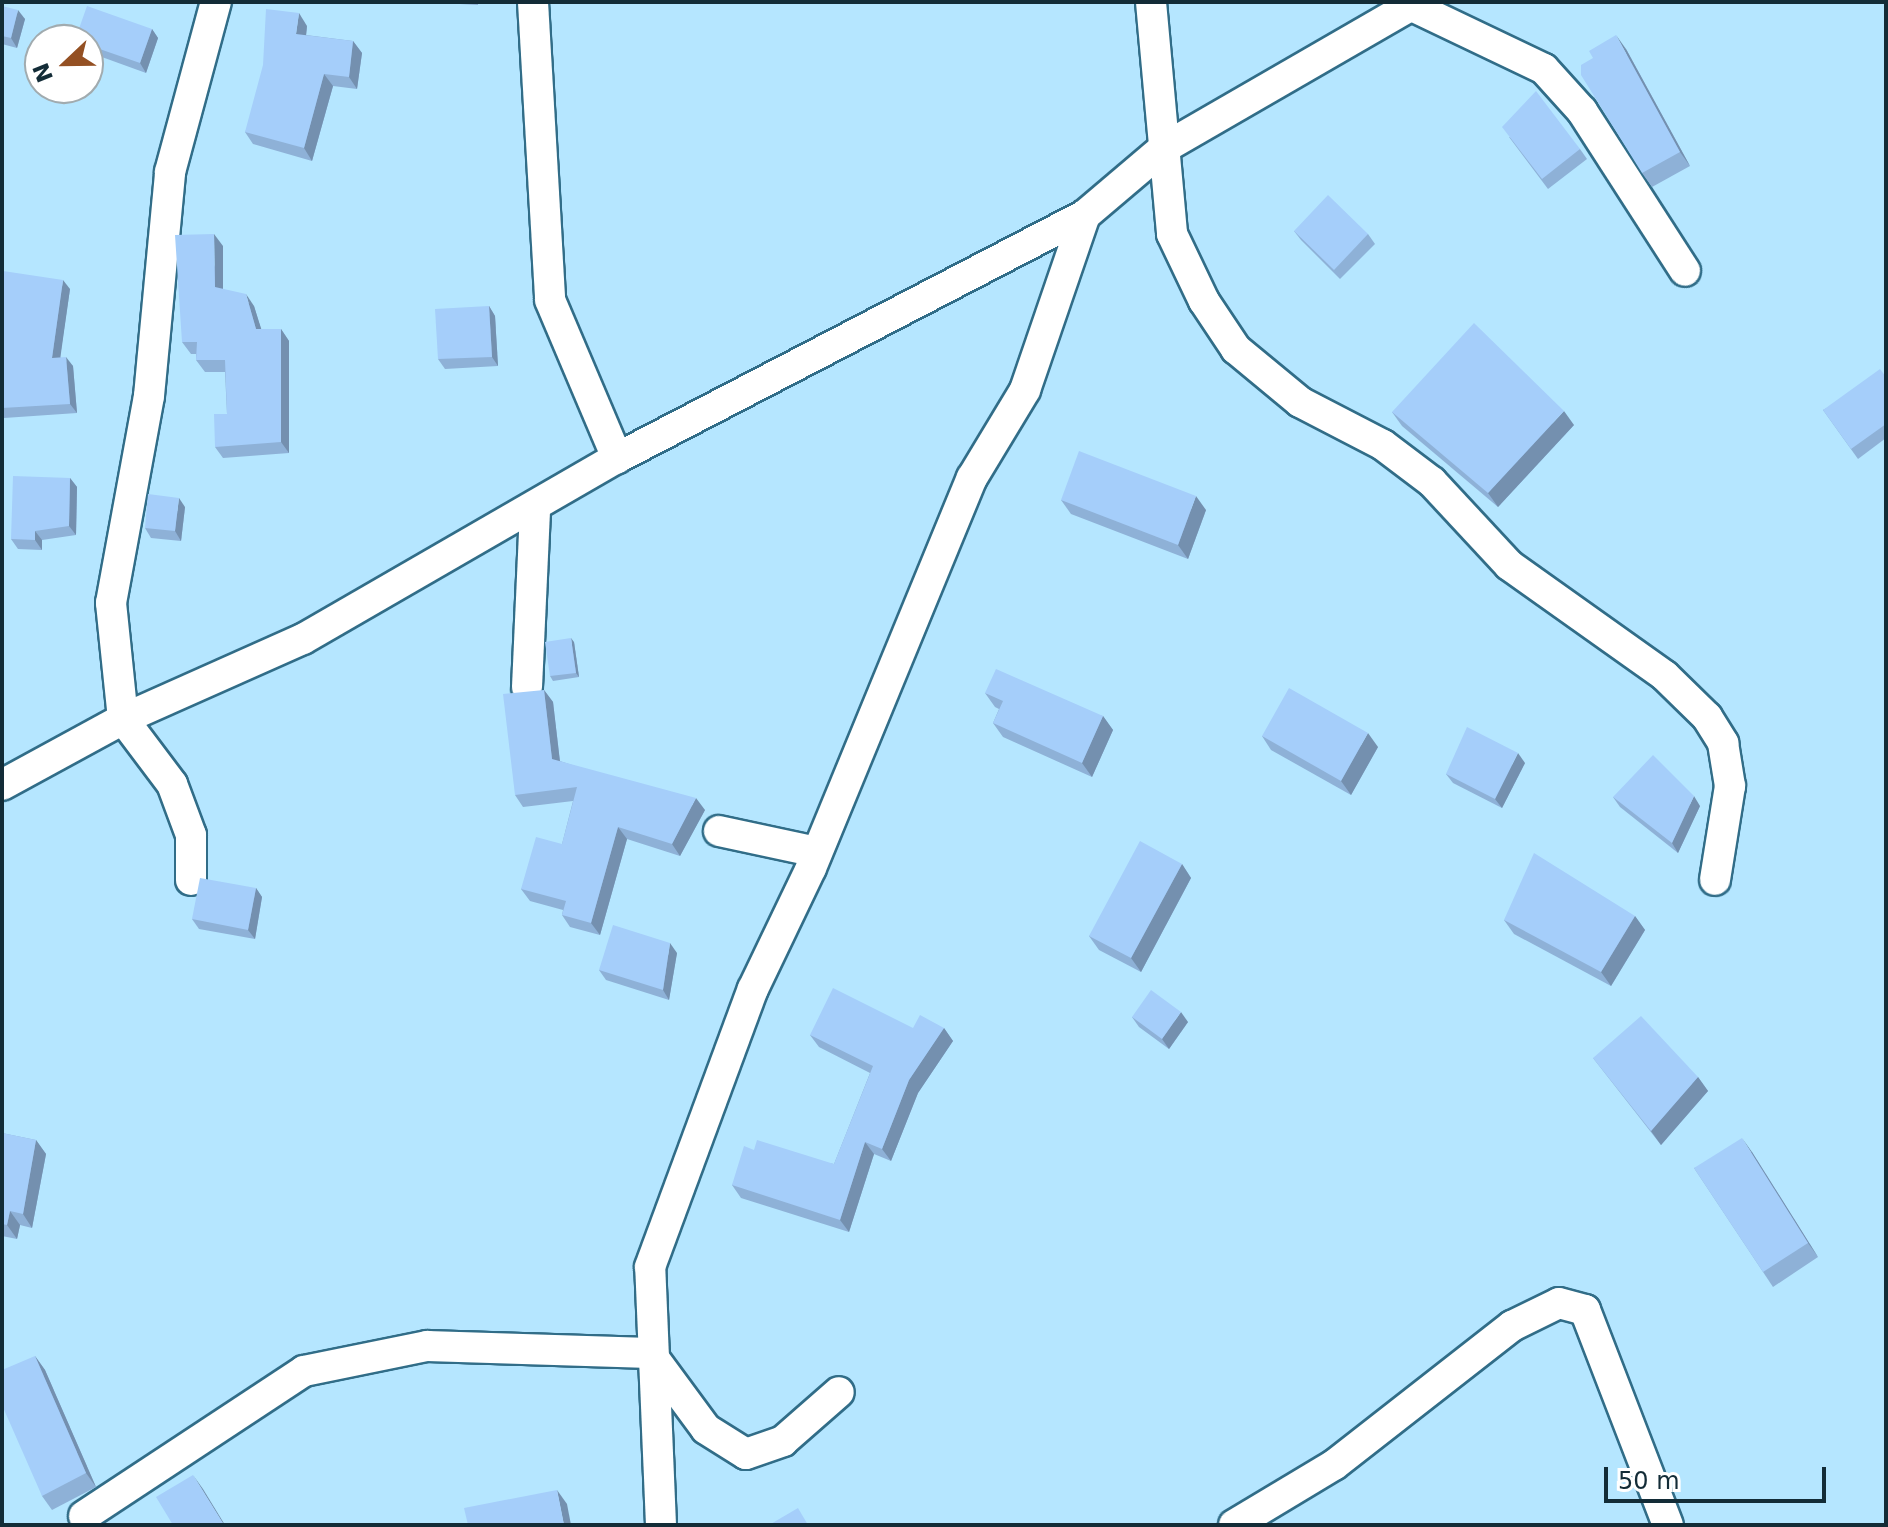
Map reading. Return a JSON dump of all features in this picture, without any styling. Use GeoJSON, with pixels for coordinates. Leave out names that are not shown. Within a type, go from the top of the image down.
{"type":"FeatureCollection","features":[{"type":"Feature","properties":{"kind":"street"},"geometry":{"type":"LineString","coordinates":[[191,880],[191,835],[172,784],[123,719],[111,603],[149,396],[170,172],[216,2]]}},
{"type":"Feature","properties":{"kind":"street"},"geometry":{"type":"LineString","coordinates":[[533,2],[550,300],[617,458]]}},
{"type":"Feature","properties":{"kind":"street"},"geometry":{"type":"LineString","coordinates":[[1151,2],[1172,234],[1236,349],[1300,402],[1383,445],[1432,482],[1509,565],[1665,676],[1707,717],[1723,743],[1730,786],[1715,880]]}},
{"type":"Feature","properties":{"kind":"street"},"geometry":{"type":"LineString","coordinates":[[2,785],[123,719],[303,639],[617,458],[1085,215],[1164,148],[1414,4],[1544,69],[1582,111],[1685,271]]}},
{"type":"Feature","properties":{"kind":"street"},"geometry":{"type":"LineString","coordinates":[[661,1525],[650,1353],[650,1267],[753,989],[817,852],[972,478],[1025,390],[1085,215]]}},
{"type":"Feature","properties":{"kind":"street"},"geometry":{"type":"LineString","coordinates":[[527,687],[535,508]]}},
{"type":"Feature","properties":{"kind":"street"},"geometry":{"type":"LineString","coordinates":[[719,831],[817,852]]}},
{"type":"Feature","properties":{"kind":"street"},"geometry":{"type":"LineString","coordinates":[[1234,1525],[1334,1465],[1512,1326],[1559,1303],[1585,1310],[1668,1525]]}},
{"type":"Feature","properties":{"kind":"street"},"geometry":{"type":"LineString","coordinates":[[84,1516],[219,1420],[304,1371],[427,1346],[650,1353]]}},
{"type":"Feature","properties":{"kind":"street"},"geometry":{"type":"LineString","coordinates":[[650,1353],[706,1429],[746,1454],[783,1441],[839,1392]]}},
{"type":"Feature","properties":{"kind":"building"},"geometry":{"type":"Polygon","coordinates":[[[2,6],[18,10],[11,38],[2,36],[2,6]]]}},
{"type":"Feature","properties":{"kind":"building"},"geometry":{"type":"Polygon","coordinates":[[[87,6],[152,29],[140,63],[104,51],[104,24],[81,24],[87,6]]]}},
{"type":"Feature","properties":{"kind":"building"},"geometry":{"type":"Polygon","coordinates":[[[266,9],[299,13],[296,34],[353,41],[349,77],[324,74],[304,148],[245,132],[263,65],[266,9]]]}},
{"type":"Feature","properties":{"kind":"building"},"geometry":{"type":"Polygon","coordinates":[[[1616,35],[1680,152],[1642,173],[1581,75],[1581,65],[1593,58],[1589,51],[1616,35]]]}},
{"type":"Feature","properties":{"kind":"building"},"geometry":{"type":"Polygon","coordinates":[[[1536,91],[1580,149],[1542,179],[1502,127],[1536,91]]]}},
{"type":"Feature","properties":{"kind":"building"},"geometry":{"type":"Polygon","coordinates":[[[1328,195],[1368,234],[1334,270],[1294,231],[1328,195]]]}},
{"type":"Feature","properties":{"kind":"building"},"geometry":{"type":"Polygon","coordinates":[[[214,234],[215,287],[246,294],[256,329],[281,329],[281,442],[215,447],[214,414],[227,414],[225,360],[196,360],[197,342],[182,342],[175,235],[214,234]]]}},
{"type":"Feature","properties":{"kind":"building"},"geometry":{"type":"Polygon","coordinates":[[[3,271],[63,280],[52,358],[66,357],[70,404],[2,408],[3,271]]]}},
{"type":"Feature","properties":{"kind":"building"},"geometry":{"type":"Polygon","coordinates":[[[489,306],[492,357],[438,359],[435,309],[489,306]]]}},
{"type":"Feature","properties":{"kind":"building"},"geometry":{"type":"Polygon","coordinates":[[[1474,323],[1564,411],[1488,493],[1392,412],[1474,323]]]}},
{"type":"Feature","properties":{"kind":"building"},"geometry":{"type":"Polygon","coordinates":[[[1880,369],[1886,377],[1886,424],[1851,449],[1823,410],[1880,369]]]}},
{"type":"Feature","properties":{"kind":"building"},"geometry":{"type":"Polygon","coordinates":[[[1079,451],[1196,496],[1178,545],[1061,500],[1079,451]]]}},
{"type":"Feature","properties":{"kind":"building"},"geometry":{"type":"Polygon","coordinates":[[[13,476],[70,478],[69,526],[35,531],[35,540],[11,539],[13,476]]]}},
{"type":"Feature","properties":{"kind":"building"},"geometry":{"type":"Polygon","coordinates":[[[148,494],[179,498],[175,531],[145,528],[148,494]]]}},
{"type":"Feature","properties":{"kind":"building"},"geometry":{"type":"Polygon","coordinates":[[[571,638],[576,673],[550,676],[545,642],[571,638]]]}},
{"type":"Feature","properties":{"kind":"building"},"geometry":{"type":"Polygon","coordinates":[[[996,669],[1103,716],[1082,763],[993,723],[1003,701],[985,693],[996,669]]]}},
{"type":"Feature","properties":{"kind":"building"},"geometry":{"type":"Polygon","coordinates":[[[1289,688],[1368,733],[1341,781],[1262,736],[1289,688]]]}},
{"type":"Feature","properties":{"kind":"building"},"geometry":{"type":"Polygon","coordinates":[[[544,690],[552,759],[696,798],[672,844],[618,827],[591,923],[562,915],[566,901],[521,889],[536,837],[562,844],[577,787],[515,795],[503,694],[544,690]]]}},
{"type":"Feature","properties":{"kind":"building"},"geometry":{"type":"Polygon","coordinates":[[[1467,727],[1518,753],[1495,799],[1446,774],[1467,727]]]}},
{"type":"Feature","properties":{"kind":"building"},"geometry":{"type":"Polygon","coordinates":[[[1653,755],[1694,796],[1672,843],[1613,797],[1653,755]]]}},
{"type":"Feature","properties":{"kind":"building"},"geometry":{"type":"Polygon","coordinates":[[[1140,841],[1182,864],[1131,958],[1089,936],[1140,841]]]}},
{"type":"Feature","properties":{"kind":"building"},"geometry":{"type":"Polygon","coordinates":[[[1534,853],[1635,916],[1601,972],[1504,920],[1534,853]]]}},
{"type":"Feature","properties":{"kind":"building"},"geometry":{"type":"Polygon","coordinates":[[[200,878],[256,888],[248,930],[192,919],[200,878]]]}},
{"type":"Feature","properties":{"kind":"building"},"geometry":{"type":"Polygon","coordinates":[[[613,925],[670,943],[663,990],[599,970],[613,925]]]}},
{"type":"Feature","properties":{"kind":"building"},"geometry":{"type":"Polygon","coordinates":[[[833,988],[913,1028],[920,1015],[944,1028],[909,1080],[882,1149],[865,1142],[840,1220],[732,1185],[744,1146],[754,1150],[757,1140],[834,1164],[873,1066],[810,1035],[833,988]]]}},
{"type":"Feature","properties":{"kind":"building"},"geometry":{"type":"Polygon","coordinates":[[[1151,990],[1181,1012],[1162,1039],[1132,1017],[1151,990]]]}},
{"type":"Feature","properties":{"kind":"building"},"geometry":{"type":"Polygon","coordinates":[[[1641,1016],[1698,1077],[1651,1131],[1593,1058],[1641,1016]]]}},
{"type":"Feature","properties":{"kind":"building"},"geometry":{"type":"Polygon","coordinates":[[[2,1133],[36,1140],[23,1214],[10,1211],[7,1225],[2,1224],[2,1133]]]}},
{"type":"Feature","properties":{"kind":"building"},"geometry":{"type":"Polygon","coordinates":[[[1742,1138],[1808,1243],[1763,1272],[1694,1168],[1742,1138]]]}},
{"type":"Feature","properties":{"kind":"building"},"geometry":{"type":"Polygon","coordinates":[[[35,1356],[86,1473],[42,1496],[2,1405],[2,1370],[35,1356]]]}},
{"type":"Feature","properties":{"kind":"building"},"geometry":{"type":"Polygon","coordinates":[[[193,1475],[224,1525],[173,1525],[156,1497],[193,1475]]]}},
{"type":"Feature","properties":{"kind":"building"},"geometry":{"type":"Polygon","coordinates":[[[557,1490],[564,1525],[468,1525],[464,1508],[557,1490]]]}},
{"type":"Feature","properties":{"kind":"building"},"geometry":{"type":"Polygon","coordinates":[[[798,1508],[808,1525],[769,1525],[798,1508]]]}}]}
